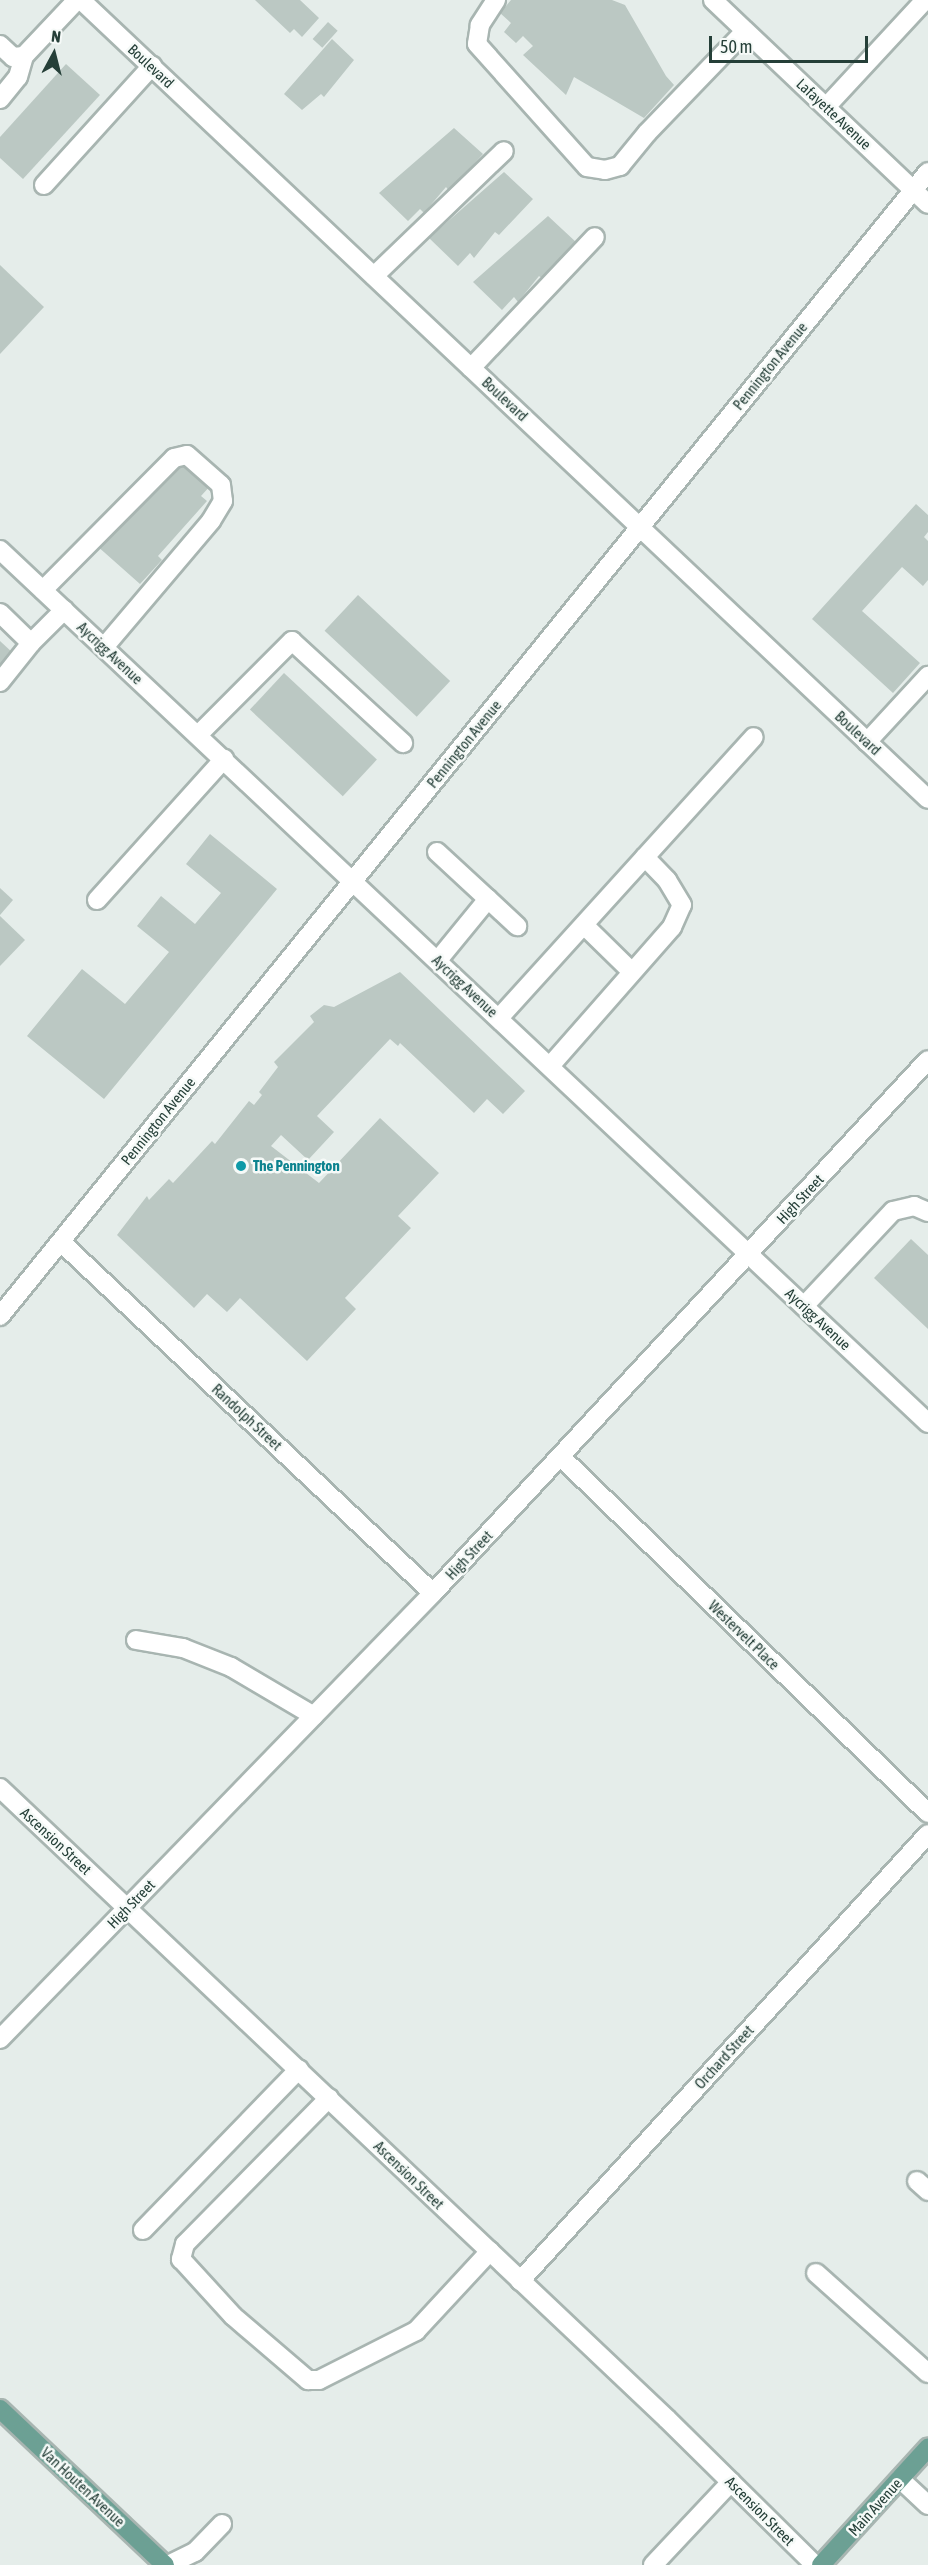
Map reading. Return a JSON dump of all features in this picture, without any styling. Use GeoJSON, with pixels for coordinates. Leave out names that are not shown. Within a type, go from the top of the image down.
{"type":"FeatureCollection","features":[{"type":"Feature","properties":{"kind":"main road","name":"Van Houten Avenue"},"geometry":{"type":"LineString","coordinates":[[0,2409],[167,2565]]}},
{"type":"Feature","properties":{"kind":"main road","name":"Main Avenue"},"geometry":{"type":"LineString","coordinates":[[821,2565],[928,2448]]}},
{"type":"Feature","properties":{"kind":"street"},"geometry":{"type":"LineString","coordinates":[[0,99],[18,77],[24,56],[79,0]]}},
{"type":"Feature","properties":{"kind":"street","name":"Boulevard"},"geometry":{"type":"LineString","coordinates":[[79,0],[152,66],[928,799]]}},
{"type":"Feature","properties":{"kind":"street"},"geometry":{"type":"LineString","coordinates":[[496,0],[480,25],[477,44],[587,167],[605,170],[620,166],[647,133],[745,31]]}},
{"type":"Feature","properties":{"kind":"street"},"geometry":{"type":"LineString","coordinates":[[826,107],[925,0]]}},
{"type":"Feature","properties":{"kind":"street","name":"Lafayette Avenue"},"geometry":{"type":"LineString","coordinates":[[724,3],[745,31],[928,204]]}},
{"type":"Feature","properties":{"kind":"street"},"geometry":{"type":"LineString","coordinates":[[0,45],[13,57],[24,56]]}},
{"type":"Feature","properties":{"kind":"street"},"geometry":{"type":"LineString","coordinates":[[44,185],[152,66]]}},
{"type":"Feature","properties":{"kind":"street"},"geometry":{"type":"LineString","coordinates":[[374,276],[504,151]]}},
{"type":"Feature","properties":{"kind":"street","name":"Pennington Avenue"},"geometry":{"type":"LineString","coordinates":[[0,1316],[928,172]]}},
{"type":"Feature","properties":{"kind":"street"},"geometry":{"type":"LineString","coordinates":[[471,368],[595,237]]}},
{"type":"Feature","properties":{"kind":"street"},"geometry":{"type":"LineString","coordinates":[[43,590],[174,458],[187,455],[221,485],[223,501],[211,521],[104,647]]}},
{"type":"Feature","properties":{"kind":"street","name":"Aycrigg Avenue"},"geometry":{"type":"LineString","coordinates":[[0,550],[438,960],[928,1424]]}},
{"type":"Feature","properties":{"kind":"street"},"geometry":{"type":"LineString","coordinates":[[0,682],[31,643],[64,610]]}},
{"type":"Feature","properties":{"kind":"street"},"geometry":{"type":"LineString","coordinates":[[0,613],[31,643]]}},
{"type":"Feature","properties":{"kind":"street"},"geometry":{"type":"LineString","coordinates":[[198,735],[292,641],[403,743]]}},
{"type":"Feature","properties":{"kind":"street"},"geometry":{"type":"LineString","coordinates":[[867,742],[928,676]]}},
{"type":"Feature","properties":{"kind":"street"},"geometry":{"type":"LineString","coordinates":[[499,1018],[754,737]]}},
{"type":"Feature","properties":{"kind":"street"},"geometry":{"type":"LineString","coordinates":[[97,900],[224,759]]}},
{"type":"Feature","properties":{"kind":"street"},"geometry":{"type":"LineString","coordinates":[[437,852],[517,926]]}},
{"type":"Feature","properties":{"kind":"street"},"geometry":{"type":"LineString","coordinates":[[550,1066],[672,927],[682,905],[667,880],[645,857]]}},
{"type":"Feature","properties":{"kind":"street"},"geometry":{"type":"LineString","coordinates":[[438,960],[488,899]]}},
{"type":"Feature","properties":{"kind":"street"},"geometry":{"type":"LineString","coordinates":[[584,925],[632,972]]}},
{"type":"Feature","properties":{"kind":"street","name":"High Street"},"geometry":{"type":"LineString","coordinates":[[0,2039],[433,1593],[928,1060]]}},
{"type":"Feature","properties":{"kind":"street"},"geometry":{"type":"LineString","coordinates":[[804,1306],[893,1211],[914,1206],[928,1212]]}},
{"type":"Feature","properties":{"kind":"street","name":"Randolph Street"},"geometry":{"type":"LineString","coordinates":[[61,1242],[433,1593]]}},
{"type":"Feature","properties":{"kind":"street","name":"Westervelt Place"},"geometry":{"type":"LineString","coordinates":[[561,1457],[928,1813]]}},
{"type":"Feature","properties":{"kind":"street"},"geometry":{"type":"LineString","coordinates":[[136,1640],[183,1648],[231,1667],[314,1716]]}},
{"type":"Feature","properties":{"kind":"street","name":"Ascension Street"},"geometry":{"type":"LineString","coordinates":[[0,1788],[490,2251],[731,2481],[815,2565]]}},
{"type":"Feature","properties":{"kind":"street","name":"Orchard Street"},"geometry":{"type":"LineString","coordinates":[[520,2281],[928,1834]]}},
{"type":"Feature","properties":{"kind":"street"},"geometry":{"type":"LineString","coordinates":[[143,2230],[299,2069]]}},
{"type":"Feature","properties":{"kind":"street"},"geometry":{"type":"LineString","coordinates":[[329,2098],[185,2244],[181,2259],[234,2316],[308,2380],[319,2380],[416,2331],[490,2251]]}},
{"type":"Feature","properties":{"kind":"street"},"geometry":{"type":"LineString","coordinates":[[816,2273],[928,2373]]}},
{"type":"Feature","properties":{"kind":"street"},"geometry":{"type":"LineString","coordinates":[[900,2479],[928,2505]]}},
{"type":"Feature","properties":{"kind":"street"},"geometry":{"type":"LineString","coordinates":[[653,2565],[731,2481]]}},
{"type":"Feature","properties":{"kind":"street"},"geometry":{"type":"LineString","coordinates":[[167,2565],[195,2552],[222,2524]]}},
{"type":"Feature","properties":{"kind":"building"},"geometry":{"type":"Polygon","coordinates":[[[255,0],[300,0],[319,18],[302,37],[294,29],[290,33],[255,0]]]}},
{"type":"Feature","properties":{"kind":"building"},"geometry":{"type":"Polygon","coordinates":[[[511,0],[612,0],[625,5],[666,76],[674,85],[644,118],[574,77],[566,95],[523,55],[533,46],[523,36],[516,43],[504,32],[511,23],[500,13],[511,0]]]}},
{"type":"Feature","properties":{"kind":"building"},"geometry":{"type":"Polygon","coordinates":[[[328,22],[338,31],[322,48],[313,39],[328,22]]]}},
{"type":"Feature","properties":{"kind":"building"},"geometry":{"type":"Polygon","coordinates":[[[332,39],[354,60],[324,97],[321,94],[302,110],[284,94],[332,39]]]}},
{"type":"Feature","properties":{"kind":"building"},"geometry":{"type":"Polygon","coordinates":[[[66,64],[100,95],[23,179],[0,158],[0,137],[66,64]]]}},
{"type":"Feature","properties":{"kind":"building"},"geometry":{"type":"Polygon","coordinates":[[[454,128],[483,154],[449,191],[446,187],[424,213],[420,209],[408,221],[379,193],[454,128]]]}},
{"type":"Feature","properties":{"kind":"building"},"geometry":{"type":"Polygon","coordinates":[[[504,172],[533,199],[499,235],[495,232],[474,258],[470,253],[458,266],[429,238],[504,172]]]}},
{"type":"Feature","properties":{"kind":"building"},"geometry":{"type":"Polygon","coordinates":[[[548,216],[577,243],[543,279],[539,276],[518,302],[514,297],[502,310],[473,282],[548,216]]]}},
{"type":"Feature","properties":{"kind":"building"},"geometry":{"type":"Polygon","coordinates":[[[0,265],[44,307],[0,354],[0,265]]]}},
{"type":"Feature","properties":{"kind":"building"},"geometry":{"type":"Polygon","coordinates":[[[196,450],[222,473],[201,496],[207,501],[158,556],[162,560],[140,584],[96,545],[168,466],[175,473],[196,450]]]}},
{"type":"Feature","properties":{"kind":"building"},"geometry":{"type":"Polygon","coordinates":[[[916,504],[928,515],[928,532],[924,537],[928,541],[928,580],[923,586],[902,567],[862,611],[920,663],[893,693],[812,619],[916,504]]]}},
{"type":"Feature","properties":{"kind":"building"},"geometry":{"type":"Polygon","coordinates":[[[358,595],[450,681],[417,717],[325,631],[358,595]]]}},
{"type":"Feature","properties":{"kind":"building"},"geometry":{"type":"Polygon","coordinates":[[[0,641],[14,654],[0,668],[0,641]]]}},
{"type":"Feature","properties":{"kind":"building"},"geometry":{"type":"Polygon","coordinates":[[[284,673],[377,760],[343,796],[250,710],[284,673]]]}},
{"type":"Feature","properties":{"kind":"building"},"geometry":{"type":"Polygon","coordinates":[[[210,834],[277,889],[104,1099],[27,1036],[82,969],[125,1004],[169,952],[137,926],[161,896],[195,924],[221,893],[186,864],[210,834]]]}},
{"type":"Feature","properties":{"kind":"building"},"geometry":{"type":"Polygon","coordinates":[[[0,888],[13,900],[0,915],[0,888]]]}},
{"type":"Feature","properties":{"kind":"building"},"geometry":{"type":"Polygon","coordinates":[[[0,916],[25,940],[0,966],[0,916]]]}},
{"type":"Feature","properties":{"kind":"building","name":"The Pennington"},"geometry":{"type":"Polygon","coordinates":[[[400,972],[525,1091],[503,1114],[487,1099],[474,1113],[400,1043],[398,1046],[390,1039],[317,1116],[334,1132],[308,1160],[281,1135],[271,1146],[319,1183],[380,1118],[439,1173],[398,1216],[411,1228],[345,1298],[356,1309],[307,1361],[240,1298],[227,1312],[207,1294],[194,1308],[117,1235],[147,1196],[149,1200],[169,1179],[173,1183],[212,1141],[215,1144],[249,1101],[254,1105],[262,1095],[259,1092],[278,1067],[274,1062],[314,1022],[310,1016],[324,1005],[334,1007],[400,972]]]}},
{"type":"Feature","properties":{"kind":"building"},"geometry":{"type":"Polygon","coordinates":[[[911,1239],[928,1255],[928,1329],[874,1278],[911,1239]]]}},
{"type":"Feature","properties":{"kind":"place","name":"The Pennington"},"geometry":{"type":"Point","coordinates":[241,1166]}}]}
